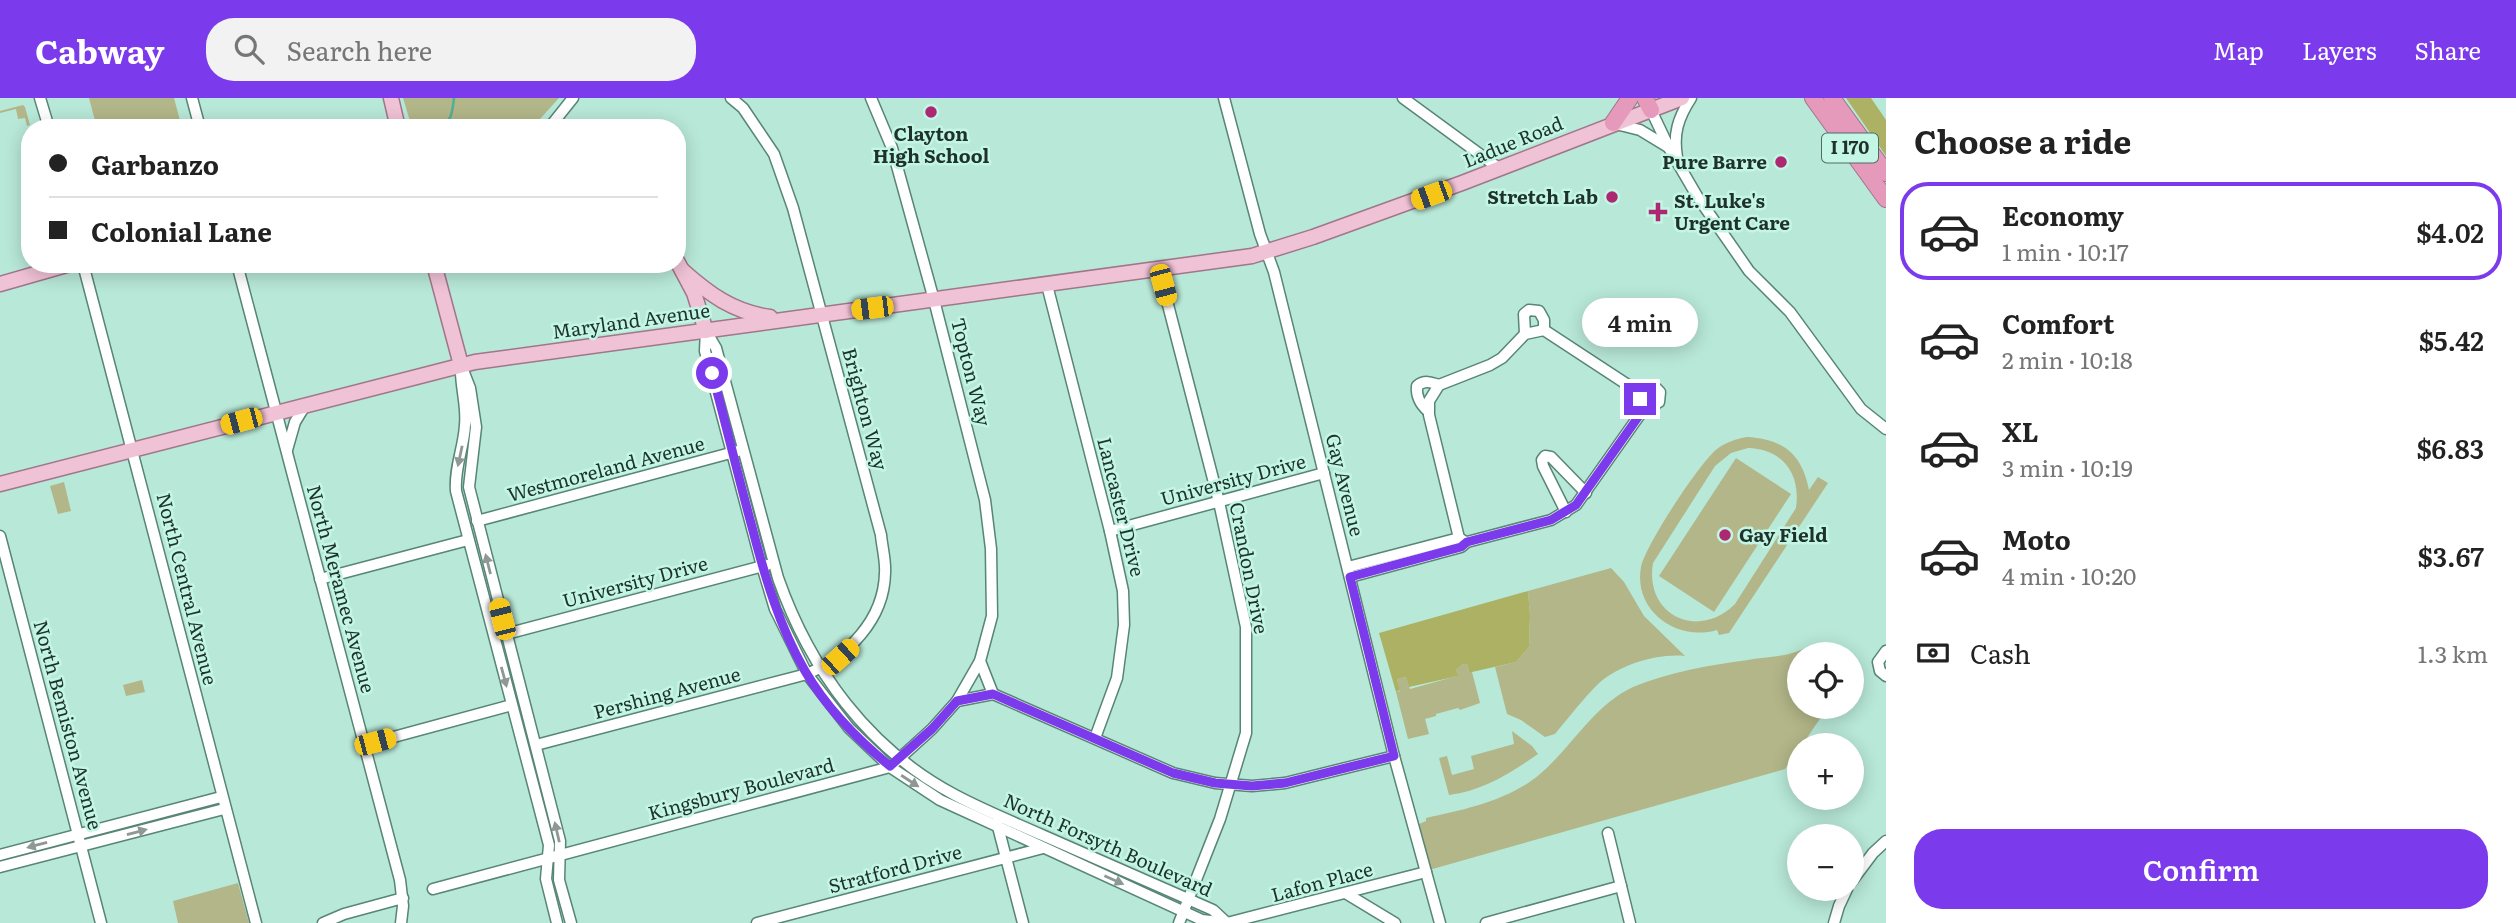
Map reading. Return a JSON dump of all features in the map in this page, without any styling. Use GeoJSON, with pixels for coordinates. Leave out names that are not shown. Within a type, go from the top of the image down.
{"type":"FeatureCollection","features":[{"type":"Feature","properties":{"kind":"highway"},"geometry":{"type":"LineString","coordinates":[[1614,123],[1630,98]]}},
{"type":"Feature","properties":{"kind":"highway","name":"I 170"},"geometry":{"type":"LineString","coordinates":[[1813,98],[1886,200]]}},
{"type":"Feature","properties":{"kind":"highway","name":"I 170"},"geometry":{"type":"LineString","coordinates":[[1832,98],[1886,173]]}},
{"type":"Feature","properties":{"kind":"main road"},"geometry":{"type":"LineString","coordinates":[[391,98],[396,119]]}},
{"type":"Feature","properties":{"kind":"main road","name":"Ladue Road"},"geometry":{"type":"LineString","coordinates":[[1273,251],[1500,169],[1614,123],[1648,102],[1682,98]]}},
{"type":"Feature","properties":{"kind":"main road","name":"Maryland Avenue"},"geometry":{"type":"LineString","coordinates":[[0,484],[461,365],[1159,270],[1273,251]]}},
{"type":"Feature","properties":{"kind":"main road"},"geometry":{"type":"LineString","coordinates":[[686,271],[729,306],[752,314],[789,319]]}},
{"type":"Feature","properties":{"kind":"main road"},"geometry":{"type":"LineString","coordinates":[[0,284],[38,273]]}},
{"type":"Feature","properties":{"kind":"main road"},"geometry":{"type":"LineString","coordinates":[[436,273],[461,365]]}},
{"type":"Feature","properties":{"kind":"main road"},"geometry":{"type":"LineString","coordinates":[[684,273],[694,293],[706,331]]}},
{"type":"Feature","properties":{"kind":"street"},"geometry":{"type":"LineString","coordinates":[[40,98],[46,119]]}},
{"type":"Feature","properties":{"kind":"street"},"geometry":{"type":"LineString","coordinates":[[192,98],[198,119]]}},
{"type":"Feature","properties":{"kind":"street"},"geometry":{"type":"LineString","coordinates":[[556,119],[573,98]]}},
{"type":"Feature","properties":{"kind":"street","name":"Brighton Way"},"geometry":{"type":"LineString","coordinates":[[731,98],[743,108],[774,154],[793,208],[881,535],[886,573],[878,606],[861,635],[840,657],[807,674]]}},
{"type":"Feature","properties":{"kind":"street","name":"Topton Way"},"geometry":{"type":"LineString","coordinates":[[871,98],[892,148],[934,300],[987,512],[991,549],[992,616],[981,661],[957,701]]}},
{"type":"Feature","properties":{"kind":"street","name":"Gay Avenue"},"geometry":{"type":"LineString","coordinates":[[1224,98],[1273,251],[1324,473],[1394,756],[1440,923]]}},
{"type":"Feature","properties":{"kind":"street"},"geometry":{"type":"LineString","coordinates":[[1403,98],[1500,169]]}},
{"type":"Feature","properties":{"kind":"street"},"geometry":{"type":"LineString","coordinates":[[1678,164],[1676,128],[1691,98]]}},
{"type":"Feature","properties":{"kind":"street"},"geometry":{"type":"LineString","coordinates":[[1648,102],[1669,148],[1697,197],[1749,271],[1790,312],[1861,409],[1886,429]]}},
{"type":"Feature","properties":{"kind":"street"},"geometry":{"type":"LineString","coordinates":[[1614,123],[1640,130],[1669,148]]}},
{"type":"Feature","properties":{"kind":"street","name":"Crandon Drive"},"geometry":{"type":"LineString","coordinates":[[1159,270],[1219,502],[1246,627],[1245,733],[1215,834],[1179,923]]}},
{"type":"Feature","properties":{"kind":"street","name":"North Central Avenue"},"geometry":{"type":"LineString","coordinates":[[85,273],[256,923]]}},
{"type":"Feature","properties":{"kind":"street","name":"North Meramec Avenue"},"geometry":{"type":"LineString","coordinates":[[239,273],[364,745],[402,898],[401,923]]}},
{"type":"Feature","properties":{"kind":"street","name":"Lancaster Drive"},"geometry":{"type":"LineString","coordinates":[[1047,285],[1123,591],[1124,625],[1116,678],[1095,738]]}},
{"type":"Feature","properties":{"kind":"street"},"geometry":{"type":"LineString","coordinates":[[1525,334],[1524,314],[1529,310],[1539,311],[1545,330]]}},
{"type":"Feature","properties":{"kind":"street"},"geometry":{"type":"LineString","coordinates":[[1349,572],[1441,547],[1461,547],[1463,540],[1428,411],[1429,401],[1439,385],[1502,358],[1525,334],[1545,330],[1634,389],[1640,399],[1641,413]]}},
{"type":"Feature","properties":{"kind":"street","name":"North Forsyth Boulevard"},"geometry":{"type":"LineString","coordinates":[[706,331],[705,351],[797,626],[820,668],[855,715],[899,758],[936,784],[994,814],[1213,910],[1227,923]]}},
{"type":"Feature","properties":{"kind":"street"},"geometry":{"type":"LineString","coordinates":[[461,365],[474,406],[475,439],[469,482],[477,521],[559,841],[546,879],[557,923]]}},
{"type":"Feature","properties":{"kind":"street"},"geometry":{"type":"LineString","coordinates":[[461,365],[460,390],[465,426],[456,485],[468,540],[571,923]]}},
{"type":"Feature","properties":{"kind":"street"},"geometry":{"type":"LineString","coordinates":[[1428,411],[1416,393],[1417,386],[1429,382],[1439,385]]}},
{"type":"Feature","properties":{"kind":"street"},"geometry":{"type":"LineString","coordinates":[[1463,540],[1551,520],[1576,505],[1641,413],[1659,402],[1660,392],[1655,387],[1634,389]]}},
{"type":"Feature","properties":{"kind":"street"},"geometry":{"type":"LineString","coordinates":[[287,453],[295,422],[306,404]]}},
{"type":"Feature","properties":{"kind":"street","name":"North Forsyth Boulevard"},"geometry":{"type":"LineString","coordinates":[[738,451],[762,566],[782,625],[807,674],[849,728],[890,766],[940,800],[1202,920],[1227,923]]}},
{"type":"Feature","properties":{"kind":"street","name":"Westmoreland Avenue"},"geometry":{"type":"LineString","coordinates":[[477,521],[738,451]]}},
{"type":"Feature","properties":{"kind":"street"},"geometry":{"type":"LineString","coordinates":[[1566,512],[1543,466],[1542,460],[1545,456],[1551,457],[1586,493]]}},
{"type":"Feature","properties":{"kind":"street","name":"University Drive"},"geometry":{"type":"LineString","coordinates":[[1110,531],[1324,473]]}},
{"type":"Feature","properties":{"kind":"street","name":"North Bemiston Avenue"},"geometry":{"type":"LineString","coordinates":[[0,536],[102,923]]}},
{"type":"Feature","properties":{"kind":"street"},"geometry":{"type":"LineString","coordinates":[[320,579],[468,540]]}},
{"type":"Feature","properties":{"kind":"street","name":"University Drive"},"geometry":{"type":"LineString","coordinates":[[506,634],[774,563]]}},
{"type":"Feature","properties":{"kind":"street"},"geometry":{"type":"LineString","coordinates":[[1886,650],[1878,662],[1880,671],[1886,676]]}},
{"type":"Feature","properties":{"kind":"street"},"geometry":{"type":"LineString","coordinates":[[981,661],[993,694]]}},
{"type":"Feature","properties":{"kind":"street","name":"Pershing Avenue"},"geometry":{"type":"LineString","coordinates":[[536,745],[807,674]]}},
{"type":"Feature","properties":{"kind":"street"},"geometry":{"type":"LineString","coordinates":[[957,701],[993,694],[1173,773],[1200,781],[1231,785],[1285,783],[1394,756]]}},
{"type":"Feature","properties":{"kind":"street","name":"Kingsbury Boulevard"},"geometry":{"type":"LineString","coordinates":[[433,889],[890,766],[932,729],[957,701]]}},
{"type":"Feature","properties":{"kind":"street"},"geometry":{"type":"LineString","coordinates":[[364,745],[512,705]]}},
{"type":"Feature","properties":{"kind":"street"},"geometry":{"type":"LineString","coordinates":[[0,855],[221,797]]}},
{"type":"Feature","properties":{"kind":"street"},"geometry":{"type":"LineString","coordinates":[[0,867],[224,809]]}},
{"type":"Feature","properties":{"kind":"street"},"geometry":{"type":"LineString","coordinates":[[994,814],[1023,923]]}},
{"type":"Feature","properties":{"kind":"street"},"geometry":{"type":"LineString","coordinates":[[1608,833],[1630,923]]}},
{"type":"Feature","properties":{"kind":"street"},"geometry":{"type":"LineString","coordinates":[[1864,865],[1886,841]]}},
{"type":"Feature","properties":{"kind":"street","name":"Stratford Drive"},"geometry":{"type":"LineString","coordinates":[[757,923],[1043,848]]}},
{"type":"Feature","properties":{"kind":"street","name":"Lafon Place"},"geometry":{"type":"LineString","coordinates":[[1227,923],[1426,872]]}},
{"type":"Feature","properties":{"kind":"street"},"geometry":{"type":"LineString","coordinates":[[1486,923],[1621,886]]}},
{"type":"Feature","properties":{"kind":"street"},"geometry":{"type":"LineString","coordinates":[[1347,894],[1395,923]]}},
{"type":"Feature","properties":{"kind":"street"},"geometry":{"type":"LineString","coordinates":[[323,923],[344,914],[402,898]]}},
{"type":"Feature","properties":{"kind":"street"},"geometry":{"type":"LineString","coordinates":[[1834,923],[1841,901]]}},
{"type":"Feature","properties":{"kind":"green space"},"geometry":{"type":"Polygon","coordinates":[[[89,98],[174,98],[180,119],[95,119],[89,98]]]}},
{"type":"Feature","properties":{"kind":"green space"},"geometry":{"type":"Polygon","coordinates":[[[403,98],[559,98],[540,119],[409,119],[403,98]]]}},
{"type":"Feature","properties":{"kind":"green space"},"geometry":{"type":"Polygon","coordinates":[[[1846,98],[1871,98],[1886,120],[1886,156],[1846,98]]]}},
{"type":"Feature","properties":{"kind":"green space"},"geometry":{"type":"Polygon","coordinates":[[[23,105],[28,119],[18,119],[16,109],[0,111],[23,105]]]}},
{"type":"Feature","properties":{"kind":"green space"},"geometry":{"type":"Polygon","coordinates":[[[1747,437],[1771,441],[1789,451],[1801,467],[1809,490],[1818,477],[1828,483],[1729,633],[1719,635],[1717,630],[1702,633],[1673,627],[1661,620],[1644,597],[1640,583],[1645,556],[1674,505],[1709,457],[1724,444],[1747,437]],[[1748,448],[1731,453],[1715,466],[1653,563],[1652,581],[1657,597],[1665,609],[1677,617],[1690,621],[1705,621],[1720,615],[1735,604],[1796,508],[1796,484],[1792,474],[1780,458],[1760,449],[1748,448]]]}},
{"type":"Feature","properties":{"kind":"green space","name":"Gay Field"},"geometry":{"type":"Polygon","coordinates":[[[1736,458],[1791,494],[1714,612],[1659,576],[1736,458]]]}},
{"type":"Feature","properties":{"kind":"green space"},"geometry":{"type":"Polygon","coordinates":[[[64,482],[71,511],[58,514],[50,486],[64,482]]]}},
{"type":"Feature","properties":{"kind":"green space"},"geometry":{"type":"Polygon","coordinates":[[[1611,568],[1624,582],[1644,616],[1685,656],[1663,656],[1617,671],[1598,684],[1555,734],[1545,737],[1521,720],[1507,714],[1495,667],[1516,662],[1529,647],[1528,591],[1611,568]]]}},
{"type":"Feature","properties":{"kind":"green space"},"geometry":{"type":"Polygon","coordinates":[[[1528,591],[1529,647],[1516,662],[1472,672],[1469,672],[1467,664],[1463,664],[1456,670],[1458,676],[1409,687],[1406,677],[1397,679],[1400,690],[1396,692],[1379,633],[1528,591]]]}},
{"type":"Feature","properties":{"kind":"green space"},"geometry":{"type":"Polygon","coordinates":[[[1787,654],[1787,719],[1820,719],[1810,733],[1787,733],[1785,769],[1429,870],[1417,825],[1426,821],[1426,818],[1501,797],[1528,783],[1552,763],[1595,715],[1619,695],[1633,687],[1675,673],[1787,654]]]}},
{"type":"Feature","properties":{"kind":"green space"},"geometry":{"type":"Polygon","coordinates":[[[1467,664],[1469,672],[1472,672],[1480,703],[1425,719],[1429,734],[1408,739],[1396,692],[1400,691],[1397,679],[1406,677],[1410,689],[1457,676],[1456,670],[1467,664]]]}},
{"type":"Feature","properties":{"kind":"green space"},"geometry":{"type":"Polygon","coordinates":[[[142,680],[145,692],[126,696],[123,685],[142,680]]]}},
{"type":"Feature","properties":{"kind":"green space"},"geometry":{"type":"Polygon","coordinates":[[[1512,731],[1538,754],[1496,780],[1473,790],[1449,795],[1439,758],[1447,756],[1452,775],[1474,769],[1471,756],[1514,744],[1512,731]]]}},
{"type":"Feature","properties":{"kind":"green space"},"geometry":{"type":"Polygon","coordinates":[[[207,805],[207,808],[97,837],[96,834],[207,805]]]}},
{"type":"Feature","properties":{"kind":"green space"},"geometry":{"type":"Polygon","coordinates":[[[238,883],[249,923],[178,923],[173,901],[238,883]]]}},
{"type":"Feature","properties":{"kind":"waterway"},"geometry":{"type":"LineString","coordinates":[[449,119],[454,98]]}},
{"type":"Feature","properties":{"kind":"place","name":"Clayton High School"},"geometry":{"type":"Point","coordinates":[931,112]}},
{"type":"Feature","properties":{"kind":"place","name":"Pure Barre"},"geometry":{"type":"Point","coordinates":[1781,162]}},
{"type":"Feature","properties":{"kind":"place","name":"Stretch Lab"},"geometry":{"type":"Point","coordinates":[1612,197]}},
{"type":"Feature","properties":{"kind":"place","name":"St. Luke's Urgent Care"},"geometry":{"type":"Point","coordinates":[1658,212]}},
{"type":"Feature","properties":{"kind":"place","name":"Gay Field"},"geometry":{"type":"Point","coordinates":[1725,535]}},
{"type":"Feature","properties":{"kind":"route"},"geometry":{"type":"LineString","coordinates":[[712,373],[762,566],[782,625],[807,674],[820,692],[849,728],[890,766],[932,729],[957,701],[993,694],[1173,773],[1215,783],[1252,786],[1304,779],[1394,756],[1350,577],[1551,520],[1566,512],[1583,497],[1641,413],[1640,399]]}}]}
